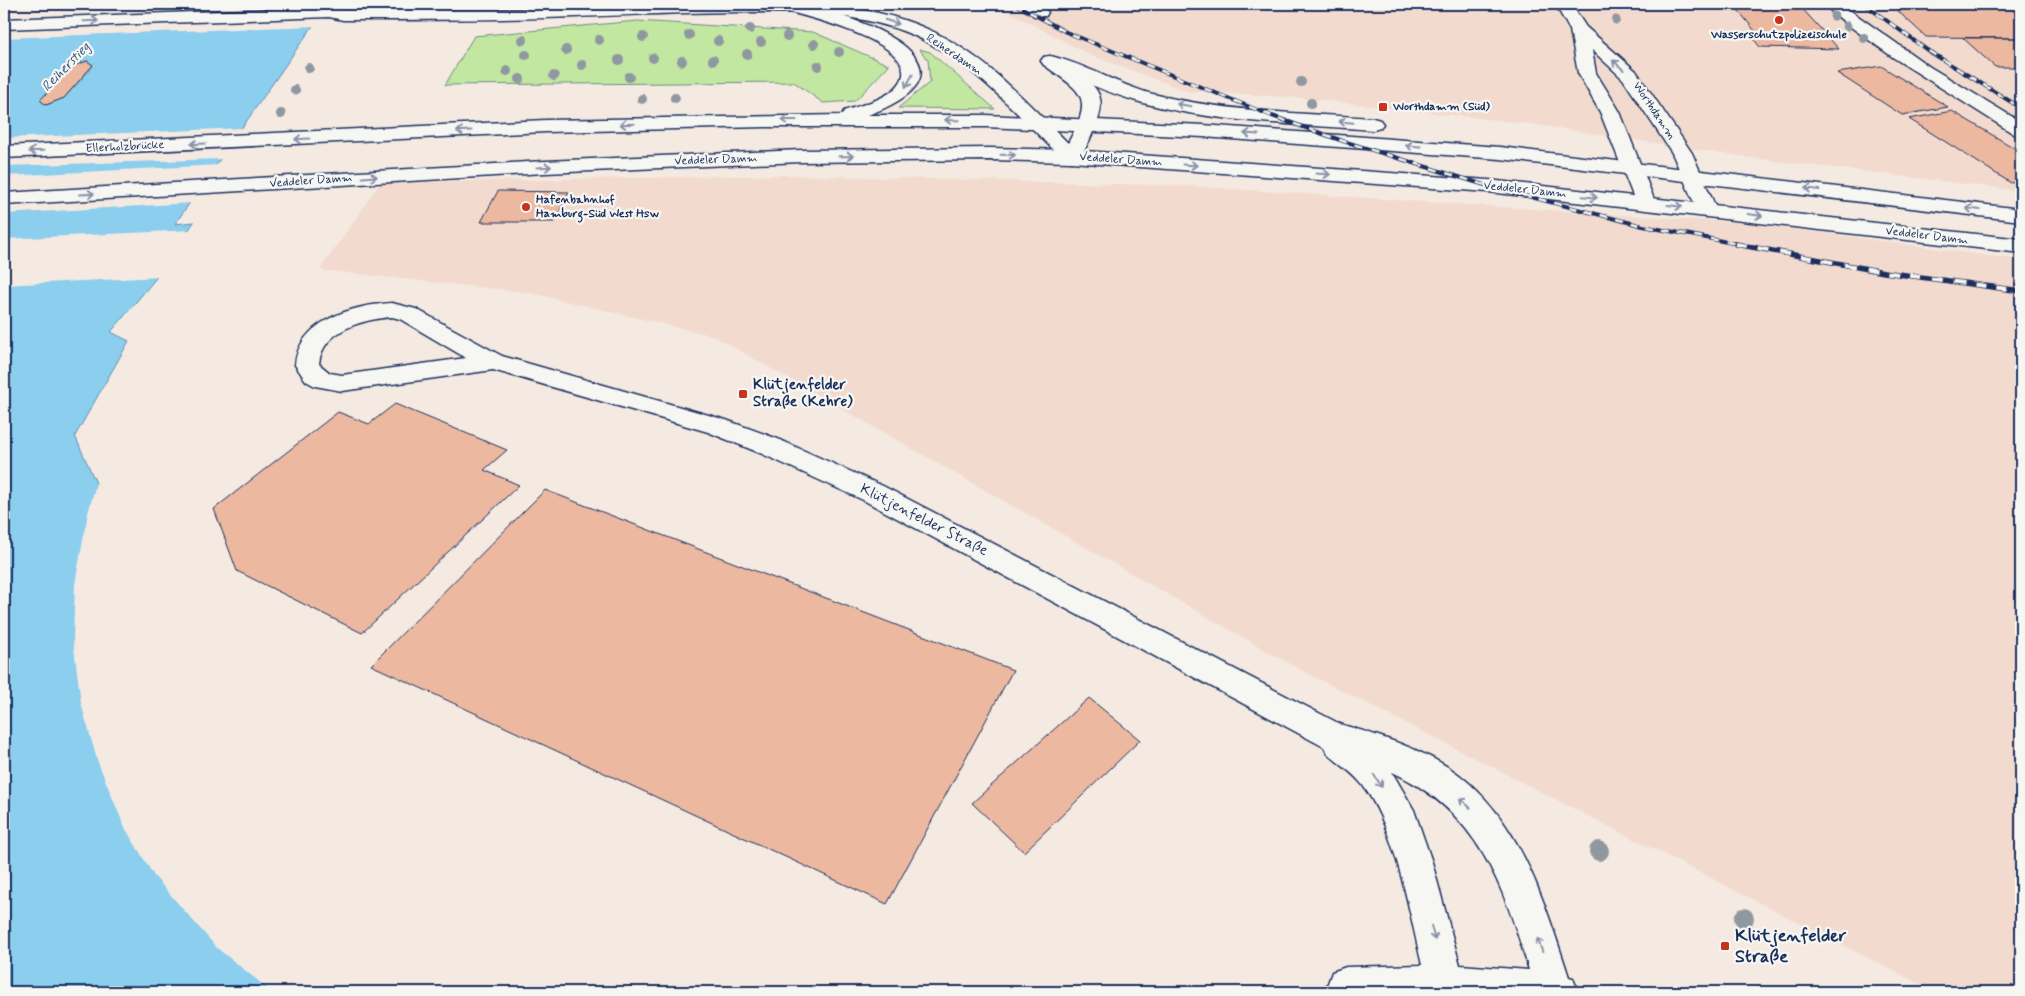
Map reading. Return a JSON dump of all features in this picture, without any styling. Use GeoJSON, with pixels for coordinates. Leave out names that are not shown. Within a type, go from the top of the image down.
{"type":"FeatureCollection","features":[{"type":"Feature","properties":{"kind":"main road","name":"Worthdamm"},"geometry":{"type":"LineString","coordinates":[[1563,4],[1580,30],[1630,75],[1677,146],[1693,175],[1706,210]]}},
{"type":"Feature","properties":{"kind":"main road"},"geometry":{"type":"LineString","coordinates":[[1831,4],[1876,39],[2021,130]]}},
{"type":"Feature","properties":{"kind":"main road","name":"Reiherdamm"},"geometry":{"type":"LineString","coordinates":[[4,24],[329,12],[343,15],[524,14],[702,7],[792,7],[850,12],[921,32],[948,48],[984,75],[1071,156]]}},
{"type":"Feature","properties":{"kind":"main road"},"geometry":{"type":"LineString","coordinates":[[792,7],[847,24],[882,38],[900,50],[912,65],[913,73],[908,84],[901,92],[868,109],[838,120]]}},
{"type":"Feature","properties":{"kind":"main road","name":"Worthdamm"},"geometry":{"type":"LineString","coordinates":[[1580,30],[1587,73],[1610,112],[1644,202]]}},
{"type":"Feature","properties":{"kind":"main road"},"geometry":{"type":"LineString","coordinates":[[1071,156],[1088,125],[1095,105],[1092,96],[1080,81],[1050,61],[1118,89],[1176,104],[1375,125],[1469,140],[1549,158]]}},
{"type":"Feature","properties":{"kind":"main road"},"geometry":{"type":"LineString","coordinates":[[2000,117],[2021,113]]}},
{"type":"Feature","properties":{"kind":"main road"},"geometry":{"type":"LineString","coordinates":[[838,120],[1088,125],[1353,141],[1631,167],[2021,215]]}},
{"type":"Feature","properties":{"kind":"main road","name":"Ellerholzbrücke"},"geometry":{"type":"LineString","coordinates":[[4,152],[555,126],[838,120]]}},
{"type":"Feature","properties":{"kind":"main road","name":"Veddeler Damm"},"geometry":{"type":"LineString","coordinates":[[4,199],[495,169],[801,156],[989,154],[1071,156],[1488,186],[1644,202],[2021,246]]}},
{"type":"Feature","properties":{"kind":"main road","name":"Klütjenfelder Straße"},"geometry":{"type":"LineString","coordinates":[[493,362],[342,383],[324,380],[315,375],[308,365],[308,353],[320,336],[335,325],[354,316],[374,311],[392,310],[408,314],[493,362],[716,426],[770,446],[873,493],[952,533],[1331,735],[1380,752],[1417,768],[1446,786],[1474,811],[1497,842],[1524,898],[1557,992],[1446,983],[1346,986]]}},
{"type":"Feature","properties":{"kind":"main road","name":"Klütjenfelder Straße"},"geometry":{"type":"LineString","coordinates":[[1331,735],[1375,775],[1397,810],[1414,862],[1446,983]]}},
{"type":"Feature","properties":{"kind":"shaded area"},"geometry":{"type":"Polygon","coordinates":[[[987,4],[2021,4],[2021,191],[1752,158],[1530,124],[1301,98],[1187,91],[1092,56],[1009,12],[987,4]]]}},
{"type":"Feature","properties":{"kind":"shaded area"},"geometry":{"type":"Polygon","coordinates":[[[786,175],[1190,186],[1758,224],[2021,260],[2021,992],[1935,992],[1297,668],[714,336],[531,293],[320,270],[380,183],[786,175]]]}},
{"type":"Feature","properties":{"kind":"green space"},"geometry":{"type":"Polygon","coordinates":[[[637,21],[813,32],[889,65],[855,101],[823,103],[794,82],[445,85],[474,36],[637,21]]]}},
{"type":"Feature","properties":{"kind":"green space"},"geometry":{"type":"Polygon","coordinates":[[[919,49],[930,52],[995,109],[898,108],[930,82],[928,60],[919,49]]]}},
{"type":"Feature","properties":{"kind":"water","name":"Reiherstieg"},"geometry":{"type":"Polygon","coordinates":[[[4,4],[328,4],[175,224],[194,222],[156,278],[111,332],[129,341],[75,436],[117,530],[205,689],[267,773],[326,832],[391,883],[501,938],[698,992],[4,992],[4,4]],[[87,61],[40,100],[46,105],[64,98],[93,66],[87,61]]]}},
{"type":"Feature","properties":{"kind":"pier"},"geometry":{"type":"Polygon","coordinates":[[[4,4],[331,4],[316,26],[4,38],[4,4]]]}},
{"type":"Feature","properties":{"kind":"pier"},"geometry":{"type":"Polygon","coordinates":[[[244,128],[223,159],[4,166],[4,138],[244,128]]]}},
{"type":"Feature","properties":{"kind":"pier"},"geometry":{"type":"Polygon","coordinates":[[[219,165],[192,203],[4,214],[4,176],[219,165]]]}},
{"type":"Feature","properties":{"kind":"pier"},"geometry":{"type":"Polygon","coordinates":[[[192,230],[160,277],[4,285],[4,239],[192,230]]]}},
{"type":"Feature","properties":{"kind":"pier"},"geometry":{"type":"Polygon","coordinates":[[[97,480],[119,529],[207,687],[269,772],[328,830],[392,880],[502,936],[701,992],[272,992],[217,948],[154,876],[124,826],[97,760],[81,703],[73,640],[75,584],[88,513],[97,480]]]}},
{"type":"Feature","properties":{"kind":"building","name":"Wasserschutzpolizeischule"},"geometry":{"type":"Polygon","coordinates":[[[1733,4],[1798,4],[1839,49],[1760,47],[1752,37],[1760,37],[1733,4]]]}},
{"type":"Feature","properties":{"kind":"building"},"geometry":{"type":"Polygon","coordinates":[[[1890,4],[2005,4],[2021,17],[2021,38],[1926,37],[1890,4]]]}},
{"type":"Feature","properties":{"kind":"building"},"geometry":{"type":"Polygon","coordinates":[[[1963,38],[2021,38],[2021,67],[1995,67],[1963,38]]]}},
{"type":"Feature","properties":{"kind":"building"},"geometry":{"type":"Polygon","coordinates":[[[87,61],[93,65],[64,98],[46,105],[40,100],[73,66],[87,61]]]}},
{"type":"Feature","properties":{"kind":"building"},"geometry":{"type":"Polygon","coordinates":[[[1881,66],[1948,107],[1902,115],[1837,73],[1881,66]]]}},
{"type":"Feature","properties":{"kind":"building"},"geometry":{"type":"Polygon","coordinates":[[[1952,111],[2021,152],[2021,181],[2011,183],[1909,119],[1952,111]]]}},
{"type":"Feature","properties":{"kind":"building","name":"Hafenbahnhof Hamburg-Süd West Hsw"},"geometry":{"type":"Polygon","coordinates":[[[498,191],[569,192],[554,222],[481,222],[498,191]]]}},
{"type":"Feature","properties":{"kind":"building"},"geometry":{"type":"Polygon","coordinates":[[[395,404],[507,450],[484,470],[519,485],[362,633],[237,571],[214,509],[338,412],[369,424],[395,404]]]}},
{"type":"Feature","properties":{"kind":"building"},"geometry":{"type":"Polygon","coordinates":[[[545,490],[1013,670],[887,904],[371,665],[545,490]]]}},
{"type":"Feature","properties":{"kind":"building"},"geometry":{"type":"Polygon","coordinates":[[[1089,698],[1140,740],[1024,852],[972,803],[1089,698]]]}},
{"type":"Feature","properties":{"kind":"railway"},"geometry":{"type":"LineString","coordinates":[[1015,4],[1066,32],[1272,116],[1343,141],[1488,186],[1643,226],[1743,245]]}},
{"type":"Feature","properties":{"kind":"railway"},"geometry":{"type":"LineString","coordinates":[[1864,4],[1927,50],[2021,108]]}},
{"type":"Feature","properties":{"kind":"railway"},"geometry":{"type":"LineString","coordinates":[[1736,244],[1884,272],[2021,291]]}},
{"type":"Feature","properties":{"kind":"place","name":"Wasserschutzpolizeischule"},"geometry":{"type":"Point","coordinates":[1779,20]}},
{"type":"Feature","properties":{"kind":"place","name":"Worthdamm (Süd)"},"geometry":{"type":"Point","coordinates":[1383,107]}},
{"type":"Feature","properties":{"kind":"place","name":"Hafenbahnhof Hamburg-Süd West Hsw"},"geometry":{"type":"Point","coordinates":[526,207]}},
{"type":"Feature","properties":{"kind":"place","name":"Klütjenfelder Straße (Kehre)"},"geometry":{"type":"Point","coordinates":[743,394]}},
{"type":"Feature","properties":{"kind":"place","name":"Klütjenfelder Straße"},"geometry":{"type":"Point","coordinates":[1725,946]}}]}
